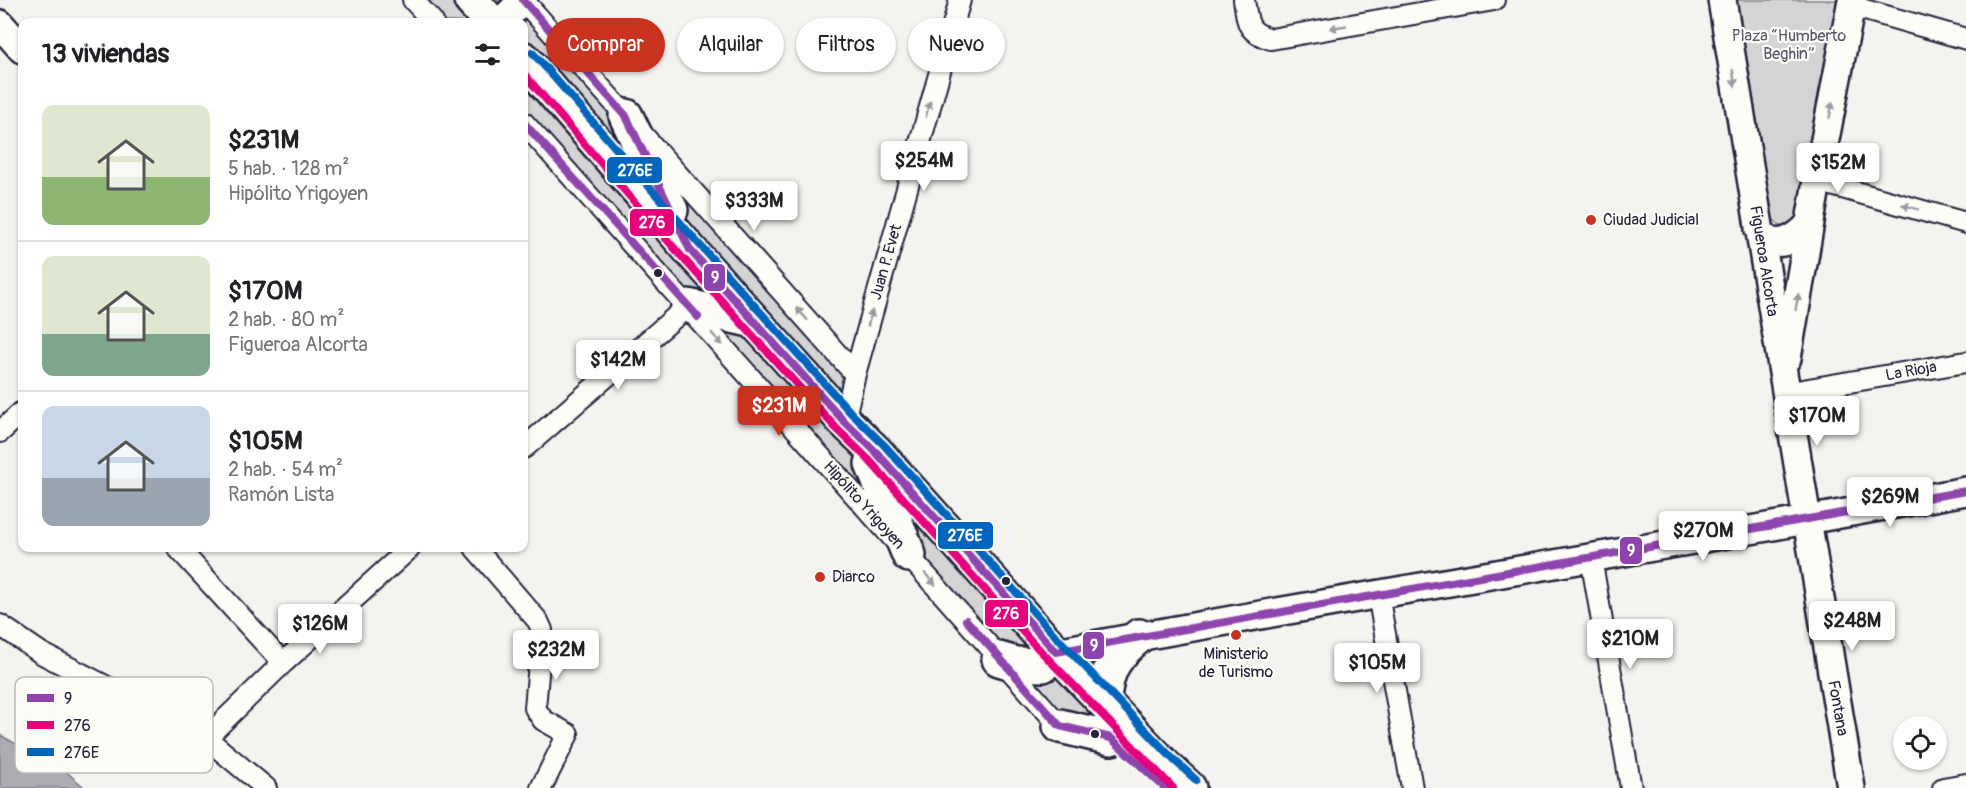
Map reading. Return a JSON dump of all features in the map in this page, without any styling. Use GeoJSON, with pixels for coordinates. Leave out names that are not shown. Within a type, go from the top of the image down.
{"type":"FeatureCollection","features":[{"type":"Feature","properties":{"kind":"highway"},"geometry":{"type":"LineString","coordinates":[[528,64],[690,250],[844,421],[876,452],[1049,658],[1111,738],[1165,788]]}},
{"type":"Feature","properties":{"kind":"highway"},"geometry":{"type":"LineString","coordinates":[[626,116],[690,250]]}},
{"type":"Feature","properties":{"kind":"highway"},"geometry":{"type":"LineString","coordinates":[[688,306],[754,321]]}},
{"type":"Feature","properties":{"kind":"highway"},"geometry":{"type":"LineString","coordinates":[[844,421],[872,464],[1049,658],[1104,701],[1166,767],[1190,788]]}},
{"type":"Feature","properties":{"kind":"highway"},"geometry":{"type":"LineString","coordinates":[[872,464],[909,555]]}},
{"type":"Feature","properties":{"kind":"highway"},"geometry":{"type":"LineString","coordinates":[[1104,701],[1107,675],[1113,663],[1122,650],[1139,636]]}},
{"type":"Feature","properties":{"kind":"highway"},"geometry":{"type":"LineString","coordinates":[[999,659],[1016,664],[1049,658]]}},
{"type":"Feature","properties":{"kind":"highway"},"geometry":{"type":"LineString","coordinates":[[1060,726],[1111,738]]}},
{"type":"Feature","properties":{"kind":"street"},"geometry":{"type":"LineString","coordinates":[[413,0],[429,18]]}},
{"type":"Feature","properties":{"kind":"street"},"geometry":{"type":"LineString","coordinates":[[483,13],[523,0],[855,374]]}},
{"type":"Feature","properties":{"kind":"street","name":"Juan P. Evet"},"geometry":{"type":"LineString","coordinates":[[844,421],[855,374],[960,0]]}},
{"type":"Feature","properties":{"kind":"street"},"geometry":{"type":"LineString","coordinates":[[1244,0],[1248,25],[1256,35],[1271,39],[1483,1]]}},
{"type":"Feature","properties":{"kind":"street","name":"Figueroa Alcorta"},"geometry":{"type":"LineString","coordinates":[[1722,0],[1807,521]]}},
{"type":"Feature","properties":{"kind":"street"},"geometry":{"type":"LineString","coordinates":[[1784,387],[1817,181],[1851,3],[1966,39]]}},
{"type":"Feature","properties":{"kind":"street"},"geometry":{"type":"LineString","coordinates":[[0,24],[18,44]]}},
{"type":"Feature","properties":{"kind":"street","name":"Hipólito Yrigoyen"},"geometry":{"type":"LineString","coordinates":[[528,127],[1060,726]]}},
{"type":"Feature","properties":{"kind":"street"},"geometry":{"type":"LineString","coordinates":[[1817,181],[1966,223]]}},
{"type":"Feature","properties":{"kind":"street"},"geometry":{"type":"LineString","coordinates":[[1759,230],[1766,239],[1777,242],[1797,236],[1810,223]]}},
{"type":"Feature","properties":{"kind":"street"},"geometry":{"type":"LineString","coordinates":[[528,445],[688,306]]}},
{"type":"Feature","properties":{"kind":"street","name":"La Rioja"},"geometry":{"type":"LineString","coordinates":[[1784,387],[1966,362]]}},
{"type":"Feature","properties":{"kind":"street"},"geometry":{"type":"LineString","coordinates":[[0,432],[18,416]]}},
{"type":"Feature","properties":{"kind":"street"},"geometry":{"type":"LineString","coordinates":[[1049,658],[1139,636],[1807,521],[1966,491]]}},
{"type":"Feature","properties":{"kind":"street","name":"Fontana"},"geometry":{"type":"LineString","coordinates":[[1807,521],[1851,788]]}},
{"type":"Feature","properties":{"kind":"street"},"geometry":{"type":"LineString","coordinates":[[182,552],[283,663]]}},
{"type":"Feature","properties":{"kind":"street"},"geometry":{"type":"LineString","coordinates":[[213,731],[283,663],[406,552]]}},
{"type":"Feature","properties":{"kind":"street"},"geometry":{"type":"LineString","coordinates":[[478,552],[538,621],[542,630],[535,708],[543,720],[568,734],[541,788]]}},
{"type":"Feature","properties":{"kind":"street"},"geometry":{"type":"LineString","coordinates":[[1591,558],[1631,788]]}},
{"type":"Feature","properties":{"kind":"street"},"geometry":{"type":"LineString","coordinates":[[1378,594],[1412,788]]}},
{"type":"Feature","properties":{"kind":"street"},"geometry":{"type":"LineString","coordinates":[[0,625],[42,653],[88,677]]}},
{"type":"Feature","properties":{"kind":"street"},"geometry":{"type":"LineString","coordinates":[[213,744],[266,788]]}},
{"type":"Feature","properties":{"kind":"street"},"geometry":{"type":"LineString","coordinates":[[1943,788],[1966,784]]}},
{"type":"Feature","properties":{"kind":"green space"},"geometry":{"type":"Polygon","coordinates":[[[413,0],[523,0],[546,26],[546,72],[587,72],[855,374],[845,421],[1165,788],[1111,738],[1060,726],[528,128],[528,18],[429,18],[413,0]]]}},
{"type":"Feature","properties":{"kind":"green space","name":"Plaza “Humberto Beghin”"},"geometry":{"type":"Polygon","coordinates":[[[1737,0],[1844,0],[1799,226],[1783,229],[1773,219],[1737,0]]]}},
{"type":"Feature","properties":{"kind":"shaded area"},"geometry":{"type":"Polygon","coordinates":[[[0,735],[15,743],[15,773],[68,773],[85,788],[0,788],[0,735]]]}},
{"type":"Feature","properties":{"kind":"transit line","name":"9"},"geometry":{"type":"LineString","coordinates":[[523,0],[626,116],[690,250],[1056,652],[1966,491]]}},
{"type":"Feature","properties":{"kind":"transit line","name":"276E"},"geometry":{"type":"LineString","coordinates":[[532,52],[698,243],[852,414],[884,445],[1048,628],[1173,759],[1196,780]]}},
{"type":"Feature","properties":{"kind":"transit line","name":"276"},"geometry":{"type":"LineString","coordinates":[[528,79],[682,257],[836,428],[868,459],[1032,642],[1173,788]]}},
{"type":"Feature","properties":{"kind":"transit line","name":"9"},"geometry":{"type":"LineString","coordinates":[[528,127],[698,317]]}},
{"type":"Feature","properties":{"kind":"transit line","name":"9"},"geometry":{"type":"LineString","coordinates":[[966,620],[1060,726],[1111,738],[1165,788]]}},
{"type":"Feature","properties":{"kind":"place","name":"Ciudad Judicial"},"geometry":{"type":"Point","coordinates":[1591,220]}},
{"type":"Feature","properties":{"kind":"place","name":"Diarco"},"geometry":{"type":"Point","coordinates":[820,577]}},
{"type":"Feature","properties":{"kind":"place","name":"Ministerio de Turismo"},"geometry":{"type":"Point","coordinates":[1236,635]}}]}
